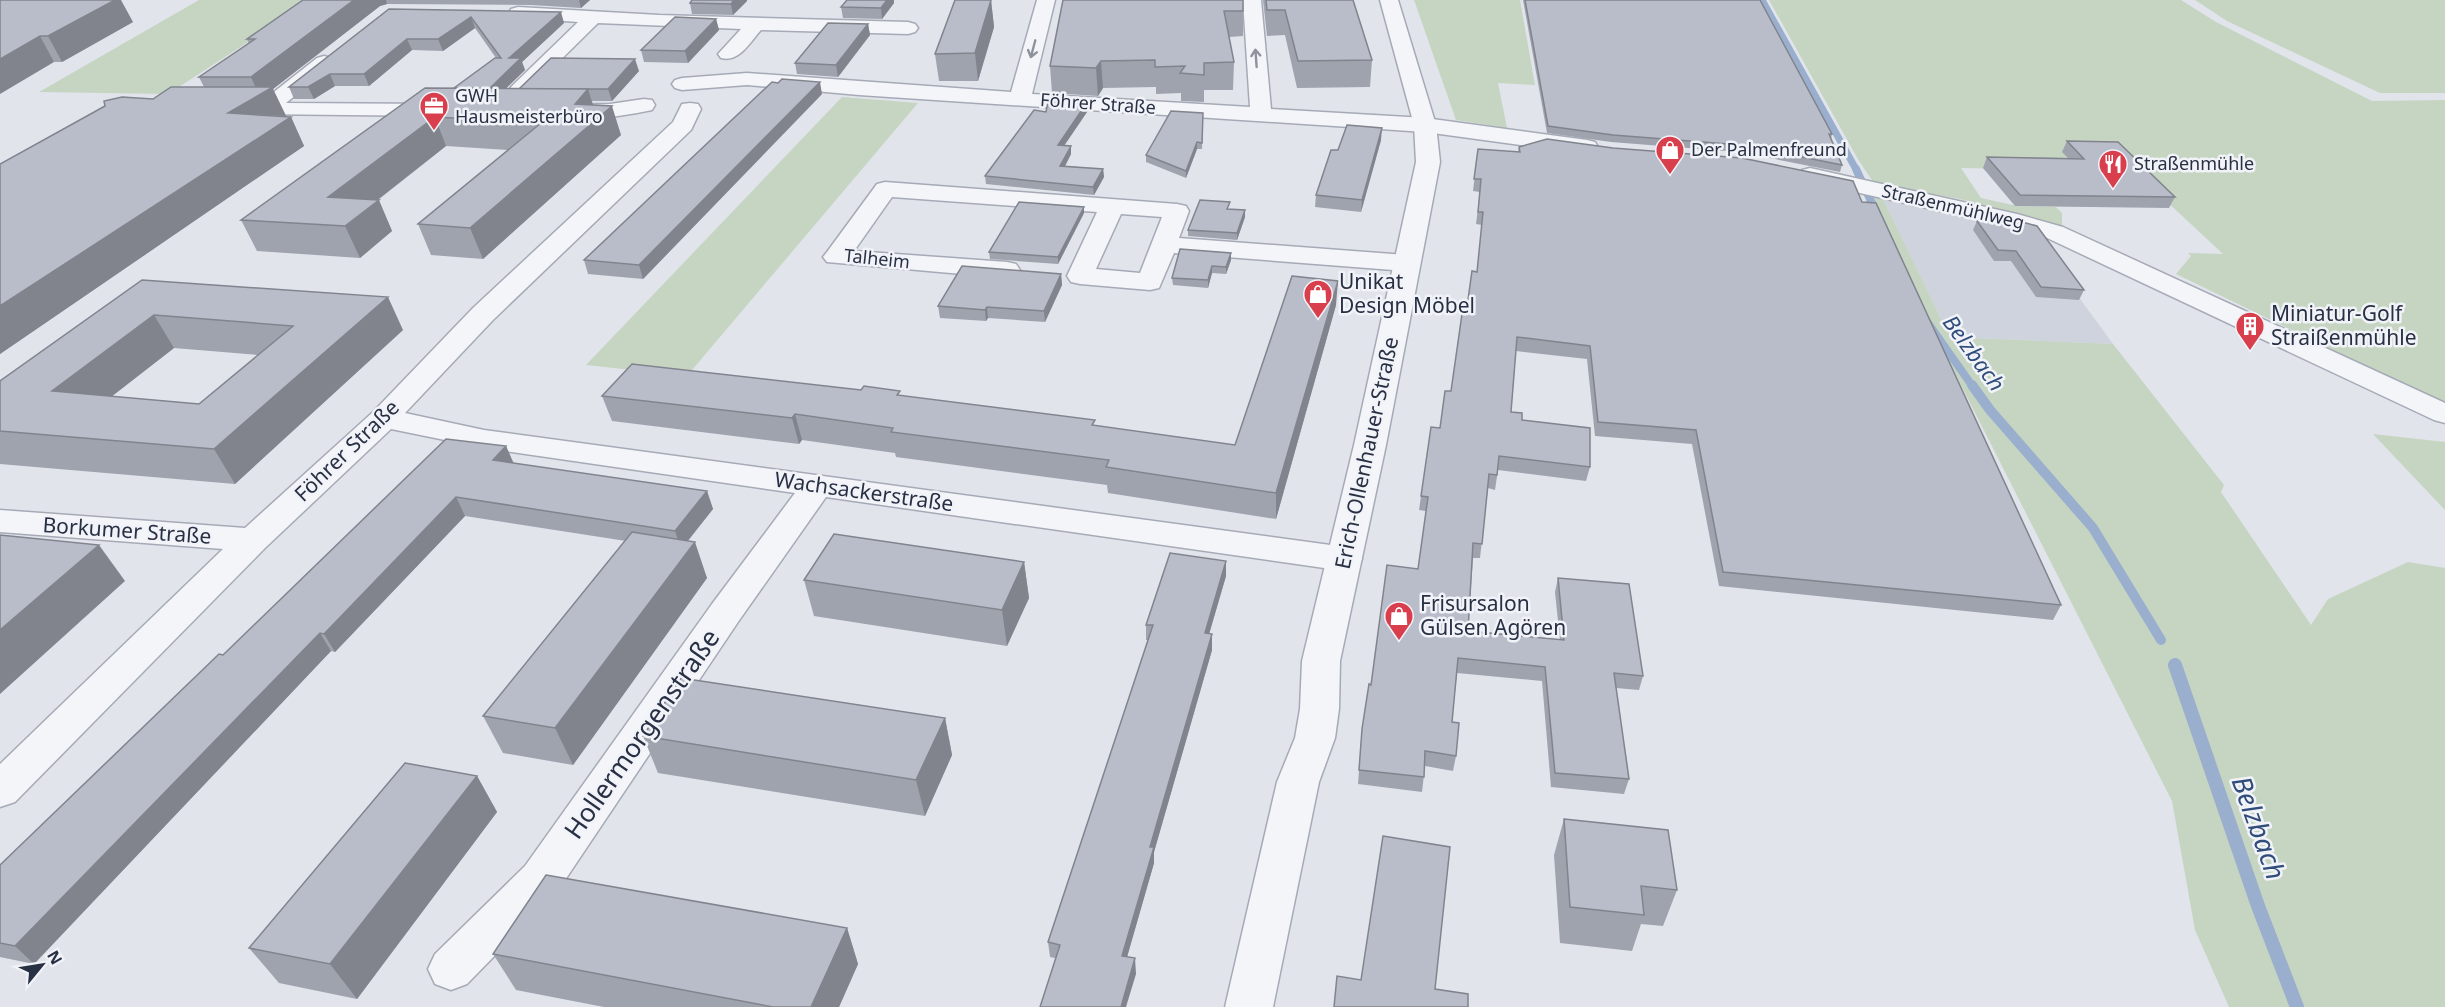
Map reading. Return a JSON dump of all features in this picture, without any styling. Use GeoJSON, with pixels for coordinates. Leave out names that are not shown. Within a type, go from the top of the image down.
{"type":"FeatureCollection","features":[{"type":"Feature","properties":{"kind":"street"},"geometry":{"type":"LineString","coordinates":[[1020,98],[1046,0]]}},
{"type":"Feature","properties":{"kind":"street"},"geometry":{"type":"LineString","coordinates":[[1252,0],[1261,115]]}},
{"type":"Feature","properties":{"kind":"street","name":"Erich-Ollenhauer-Straße"},"geometry":{"type":"LineString","coordinates":[[1249,1007],[1298,782],[1311,758],[1316,737],[1322,694],[1321,661],[1345,559],[1428,162],[1425,125],[1389,0]]}},
{"type":"Feature","properties":{"kind":"street"},"geometry":{"type":"LineString","coordinates":[[495,13],[908,28]]}},
{"type":"Feature","properties":{"kind":"street"},"geometry":{"type":"LineString","coordinates":[[517,107],[594,17]]}},
{"type":"Feature","properties":{"kind":"street"},"geometry":{"type":"LineString","coordinates":[[728,54],[756,24]]}},
{"type":"Feature","properties":{"kind":"street"},"geometry":{"type":"LineString","coordinates":[[265,109],[341,49]]}},
{"type":"Feature","properties":{"kind":"street","name":"Föhrer Straße"},"geometry":{"type":"LineString","coordinates":[[0,790],[253,540],[384,418],[483,314],[683,125],[695,96],[733,78],[1425,125]]}},
{"type":"Feature","properties":{"kind":"street","name":"Föhrer Straße"},"geometry":{"type":"LineString","coordinates":[[552,110],[610,110],[644,105],[646,96],[652,92],[695,96],[772,81]]}},
{"type":"Feature","properties":{"kind":"street"},"geometry":{"type":"LineString","coordinates":[[232,108],[454,110]]}},
{"type":"Feature","properties":{"kind":"street"},"geometry":{"type":"LineString","coordinates":[[1425,125],[1611,151]]}},
{"type":"Feature","properties":{"kind":"street","name":"Straßenmühlweg"},"geometry":{"type":"LineString","coordinates":[[1792,171],[2017,221],[2054,232],[2445,414]]}},
{"type":"Feature","properties":{"kind":"street","name":"Talheim"},"geometry":{"type":"LineString","coordinates":[[885,189],[1112,206],[1177,211],[1150,282],[836,257],[885,189]]}},
{"type":"Feature","properties":{"kind":"street"},"geometry":{"type":"LineString","coordinates":[[1057,274],[1112,206]]}},
{"type":"Feature","properties":{"kind":"street"},"geometry":{"type":"LineString","coordinates":[[1164,244],[1406,263]]}},
{"type":"Feature","properties":{"kind":"street","name":"Wachsackerstraße"},"geometry":{"type":"LineString","coordinates":[[384,418],[484,439],[1345,559]]}},
{"type":"Feature","properties":{"kind":"street","name":"Hollermorgenstraße"},"geometry":{"type":"LineString","coordinates":[[452,969],[540,879],[725,613],[817,486]]}},
{"type":"Feature","properties":{"kind":"street","name":"Borkumer Straße"},"geometry":{"type":"LineString","coordinates":[[0,521],[253,540]]}},
{"type":"Feature","properties":{"kind":"shaded area"},"geometry":{"type":"Polygon","coordinates":[[[1883,199],[2032,233],[2113,344],[1950,337],[1883,199]]]}},
{"type":"Feature","properties":{"kind":"green space"},"geometry":{"type":"Polygon","coordinates":[[[199,0],[313,0],[168,94],[39,92],[199,0]]]}},
{"type":"Feature","properties":{"kind":"green space"},"geometry":{"type":"Polygon","coordinates":[[[1414,0],[1520,0],[1535,85],[1498,83],[1507,128],[1456,120],[1414,0]]]}},
{"type":"Feature","properties":{"kind":"green space"},"geometry":{"type":"Polygon","coordinates":[[[1769,0],[2181,0],[2216,22],[2372,101],[2445,100],[2445,404],[2176,274],[2191,256],[2188,253],[2223,254],[2134,171],[2063,152],[2079,170],[1961,168],[1981,198],[2017,206],[2056,207],[2062,213],[2062,226],[1960,199],[1874,183],[1859,161],[1769,0]]]}},
{"type":"Feature","properties":{"kind":"green space"},"geometry":{"type":"Polygon","coordinates":[[[2195,0],[2445,0],[2445,93],[2380,93],[2227,21],[2195,0]]]}},
{"type":"Feature","properties":{"kind":"green space"},"geometry":{"type":"Polygon","coordinates":[[[842,97],[918,103],[687,376],[586,365],[842,97]]]}},
{"type":"Feature","properties":{"kind":"green space"},"geometry":{"type":"Polygon","coordinates":[[[1864,194],[1883,199],[1950,337],[2113,344],[2224,485],[2221,492],[2311,625],[2328,599],[2408,562],[2445,568],[2445,1007],[2229,1007],[2195,930],[2172,801],[1864,194]]]}},
{"type":"Feature","properties":{"kind":"green space"},"geometry":{"type":"Polygon","coordinates":[[[2373,434],[2445,442],[2445,510],[2373,434]]]}},
{"type":"Feature","properties":{"kind":"building"},"geometry":{"type":"Polygon","coordinates":[[[0,0],[115,0],[48,36],[40,36],[0,59],[0,0]]]}},
{"type":"Feature","properties":{"kind":"building"},"geometry":{"type":"Polygon","coordinates":[[[303,0],[354,0],[251,77],[199,77],[255,39],[247,39],[303,0]]]}},
{"type":"Feature","properties":{"kind":"building"},"geometry":{"type":"Polygon","coordinates":[[[692,0],[734,0],[731,4],[690,3],[692,0]]]}},
{"type":"Feature","properties":{"kind":"building"},"geometry":{"type":"Polygon","coordinates":[[[847,0],[887,0],[881,8],[841,7],[847,0]]]}},
{"type":"Feature","properties":{"kind":"building"},"geometry":{"type":"Polygon","coordinates":[[[955,0],[991,0],[975,53],[935,54],[955,0]]]}},
{"type":"Feature","properties":{"kind":"building"},"geometry":{"type":"Polygon","coordinates":[[[1063,0],[1243,0],[1243,11],[1224,11],[1234,62],[1204,63],[1204,75],[1180,73],[1185,66],[1155,67],[1155,60],[1101,61],[1096,68],[1050,66],[1063,0]]]}},
{"type":"Feature","properties":{"kind":"building"},"geometry":{"type":"Polygon","coordinates":[[[1266,0],[1353,0],[1372,60],[1298,61],[1285,10],[1267,10],[1266,0]]]}},
{"type":"Feature","properties":{"kind":"building"},"geometry":{"type":"Polygon","coordinates":[[[1525,0],[1760,0],[1832,134],[1829,134],[1842,165],[1741,145],[1613,135],[1548,126],[1525,0]]]}},
{"type":"Feature","properties":{"kind":"building"},"geometry":{"type":"Polygon","coordinates":[[[389,9],[561,12],[509,58],[521,58],[489,89],[454,88],[495,58],[501,58],[471,17],[438,39],[407,39],[364,74],[330,74],[308,87],[289,87],[389,9]]]}},
{"type":"Feature","properties":{"kind":"building"},"geometry":{"type":"Polygon","coordinates":[[[675,17],[716,19],[685,51],[641,50],[675,17]]]}},
{"type":"Feature","properties":{"kind":"building"},"geometry":{"type":"Polygon","coordinates":[[[828,23],[868,24],[836,65],[795,63],[828,23]]]}},
{"type":"Feature","properties":{"kind":"building"},"geometry":{"type":"Polygon","coordinates":[[[551,58],[635,59],[608,89],[519,89],[551,58]]]}},
{"type":"Feature","properties":{"kind":"building"},"geometry":{"type":"Polygon","coordinates":[[[782,79],[820,82],[639,265],[584,260],[772,82],[778,83],[782,79]]]}},
{"type":"Feature","properties":{"kind":"building"},"geometry":{"type":"Polygon","coordinates":[[[171,87],[273,87],[228,113],[291,117],[0,306],[0,164],[105,106],[104,101],[122,97],[153,99],[171,87]]]}},
{"type":"Feature","properties":{"kind":"building"},"geometry":{"type":"Polygon","coordinates":[[[425,88],[588,89],[575,104],[612,106],[470,228],[418,224],[541,123],[435,117],[328,197],[379,200],[345,226],[241,220],[425,88]]]}},
{"type":"Feature","properties":{"kind":"building"},"geometry":{"type":"Polygon","coordinates":[[[1048,102],[1086,104],[1058,145],[1071,146],[1060,166],[1103,169],[1093,187],[985,176],[1034,110],[1046,112],[1048,102]]]}},
{"type":"Feature","properties":{"kind":"building"},"geometry":{"type":"Polygon","coordinates":[[[1171,111],[1203,113],[1202,143],[1197,142],[1186,171],[1146,155],[1171,111]]]}},
{"type":"Feature","properties":{"kind":"building"},"geometry":{"type":"Polygon","coordinates":[[[1347,125],[1382,128],[1362,200],[1316,195],[1331,150],[1338,150],[1347,125]]]}},
{"type":"Feature","properties":{"kind":"building"},"geometry":{"type":"Polygon","coordinates":[[[1547,139],[1613,148],[1742,158],[1853,181],[1862,202],[1876,203],[2061,605],[1723,572],[1696,430],[1598,422],[1590,346],[1517,337],[1511,412],[1522,413],[1522,420],[1590,428],[1590,467],[1499,456],[1497,475],[1489,474],[1482,544],[1473,543],[1468,631],[1564,640],[1558,578],[1629,584],[1643,676],[1614,673],[1629,779],[1555,773],[1545,667],[1458,658],[1452,722],[1459,723],[1456,756],[1425,751],[1424,777],[1359,770],[1362,729],[1369,684],[1371,685],[1387,565],[1418,569],[1428,497],[1421,496],[1431,427],[1440,428],[1445,391],[1451,391],[1462,314],[1466,314],[1472,271],[1477,272],[1483,212],[1478,212],[1481,179],[1474,179],[1478,149],[1520,152],[1519,147],[1547,139]]]}},
{"type":"Feature","properties":{"kind":"building"},"geometry":{"type":"Polygon","coordinates":[[[2067,141],[2118,142],[2175,197],[2020,195],[1987,157],[2084,159],[2067,141]]]}},
{"type":"Feature","properties":{"kind":"building"},"geometry":{"type":"Polygon","coordinates":[[[1200,200],[1230,202],[1227,209],[1245,210],[1237,233],[1188,230],[1200,200]]]}},
{"type":"Feature","properties":{"kind":"building"},"geometry":{"type":"Polygon","coordinates":[[[1019,202],[1084,207],[1058,257],[989,252],[1019,202]]]}},
{"type":"Feature","properties":{"kind":"building"},"geometry":{"type":"Polygon","coordinates":[[[1977,221],[2026,223],[2037,226],[2084,290],[2041,287],[2016,251],[1998,250],[1977,221]]]}},
{"type":"Feature","properties":{"kind":"building"},"geometry":{"type":"Polygon","coordinates":[[[1180,249],[1231,253],[1226,267],[1212,266],[1208,280],[1172,278],[1180,249]]]}},
{"type":"Feature","properties":{"kind":"building"},"geometry":{"type":"Polygon","coordinates":[[[962,266],[1061,274],[1044,311],[938,306],[962,266]]]}},
{"type":"Feature","properties":{"kind":"building"},"geometry":{"type":"Polygon","coordinates":[[[1292,276],[1338,281],[1276,493],[1106,467],[1109,460],[891,432],[893,428],[795,414],[792,418],[602,396],[632,364],[861,390],[864,386],[900,391],[897,395],[1095,420],[1092,425],[1235,445],[1292,276]]]}},
{"type":"Feature","properties":{"kind":"building"},"geometry":{"type":"Polygon","coordinates":[[[142,280],[388,297],[214,449],[0,431],[0,381],[142,280]],[[154,315],[52,391],[199,404],[293,326],[154,315]]]}},
{"type":"Feature","properties":{"kind":"building"},"geometry":{"type":"Polygon","coordinates":[[[446,439],[506,446],[493,460],[707,491],[675,531],[456,497],[324,634],[320,633],[15,946],[0,943],[0,865],[219,654],[223,655],[446,439]]]}},
{"type":"Feature","properties":{"kind":"building"},"geometry":{"type":"Polygon","coordinates":[[[632,532],[695,542],[555,728],[483,716],[632,532]]]}},
{"type":"Feature","properties":{"kind":"building"},"geometry":{"type":"Polygon","coordinates":[[[834,534],[1024,562],[1002,610],[804,580],[834,534]]]}},
{"type":"Feature","properties":{"kind":"building"},"geometry":{"type":"Polygon","coordinates":[[[0,535],[99,545],[0,630],[0,535]]]}},
{"type":"Feature","properties":{"kind":"building"},"geometry":{"type":"Polygon","coordinates":[[[1170,553],[1226,561],[1205,633],[1212,634],[1150,847],[1154,847],[1122,956],[1135,958],[1121,1007],[1040,1007],[1060,945],[1048,942],[1153,625],[1146,625],[1170,553]]]}},
{"type":"Feature","properties":{"kind":"building"},"geometry":{"type":"Polygon","coordinates":[[[681,678],[945,718],[916,780],[643,736],[681,678]]]}},
{"type":"Feature","properties":{"kind":"building"},"geometry":{"type":"Polygon","coordinates":[[[405,763],[477,776],[330,964],[249,948],[405,763]]]}},
{"type":"Feature","properties":{"kind":"building"},"geometry":{"type":"Polygon","coordinates":[[[1564,819],[1668,830],[1677,890],[1641,886],[1644,915],[1570,907],[1564,819]]]}},
{"type":"Feature","properties":{"kind":"building"},"geometry":{"type":"Polygon","coordinates":[[[1383,836],[1450,847],[1435,989],[1468,994],[1468,1007],[1334,1007],[1337,976],[1361,980],[1383,836]]]}},
{"type":"Feature","properties":{"kind":"building"},"geometry":{"type":"Polygon","coordinates":[[[546,875],[847,928],[811,1007],[773,1007],[493,954],[546,875]]]}},
{"type":"Feature","properties":{"kind":"waterway","name":"Belzbach"},"geometry":{"type":"LineString","coordinates":[[1762,0],[1857,170]]}},
{"type":"Feature","properties":{"kind":"waterway","name":"Belzbach"},"geometry":{"type":"LineString","coordinates":[[1857,170],[1877,214]]}},
{"type":"Feature","properties":{"kind":"waterway","name":"Belzbach"},"geometry":{"type":"LineString","coordinates":[[1928,323],[1973,387]]}},
{"type":"Feature","properties":{"kind":"waterway","name":"Belzbach"},"geometry":{"type":"LineString","coordinates":[[1972,385],[1990,410],[2093,528],[2161,640]]}},
{"type":"Feature","properties":{"kind":"waterway","name":"Belzbach"},"geometry":{"type":"LineString","coordinates":[[2175,665],[2258,906],[2297,1007]]}},
{"type":"Feature","properties":{"kind":"place","name":"GWH Hausmeisterbüro"},"geometry":{"type":"Point","coordinates":[434,132]}},
{"type":"Feature","properties":{"kind":"place","name":"Der Palmenfreund"},"geometry":{"type":"Point","coordinates":[1670,176]}},
{"type":"Feature","properties":{"kind":"place","name":"Straßenmühle"},"geometry":{"type":"Point","coordinates":[2113,190]}},
{"type":"Feature","properties":{"kind":"place","name":"Unikat Design Möbel"},"geometry":{"type":"Point","coordinates":[1318,320]}},
{"type":"Feature","properties":{"kind":"place","name":"Miniatur-Golf Straißenmühle"},"geometry":{"type":"Point","coordinates":[2250,352]}},
{"type":"Feature","properties":{"kind":"place","name":"Frisursalon Gülsen Agören"},"geometry":{"type":"Point","coordinates":[1399,642]}}]}
